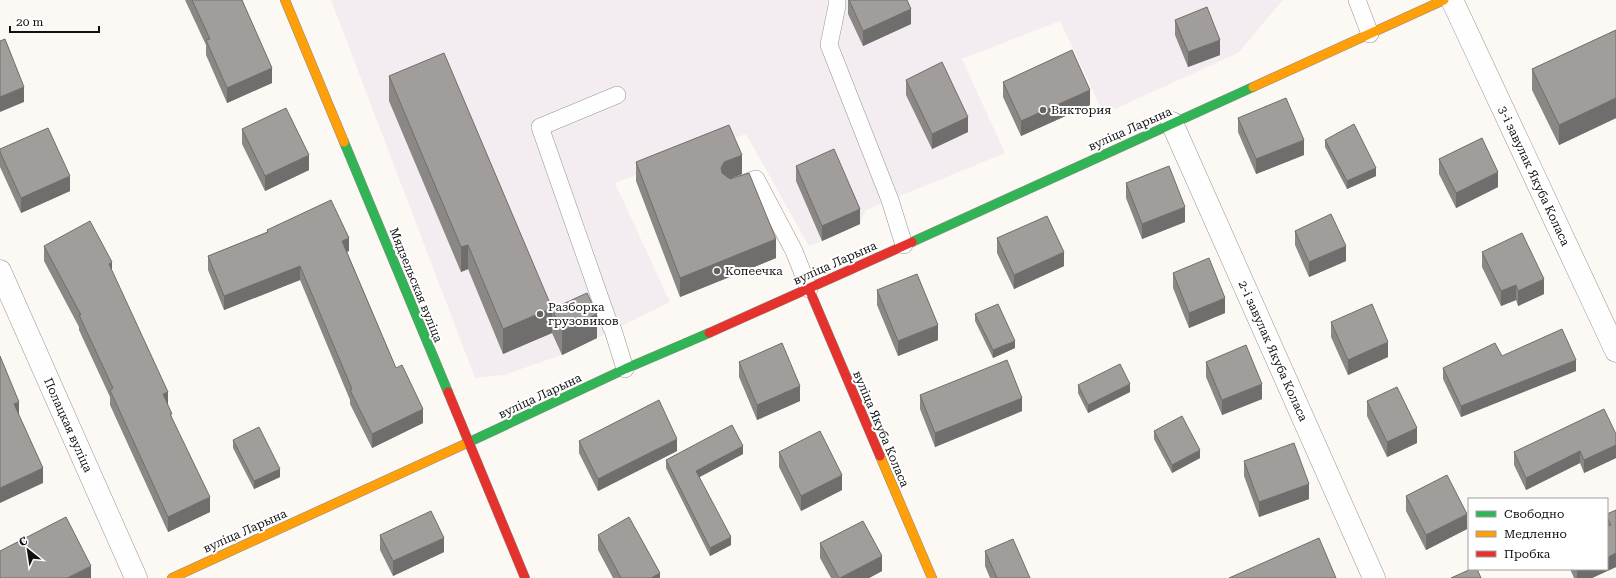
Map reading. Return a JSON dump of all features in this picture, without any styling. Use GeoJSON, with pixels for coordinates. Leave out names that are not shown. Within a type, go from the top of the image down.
{"type":"FeatureCollection","features":[{"type":"Feature","properties":{"kind":"street","name":"Мядзельская вуліца"},"geometry":{"type":"LineString","coordinates":[[285,0],[525,578]]}},
{"type":"Feature","properties":{"kind":"street","name":"вуліца Ларына"},"geometry":{"type":"LineString","coordinates":[[172,578],[468,443],[625,369],[809,289],[1444,0]]}},
{"type":"Feature","properties":{"kind":"street","name":"3-і завулак Якуба Коласа"},"geometry":{"type":"LineString","coordinates":[[1452,0],[1616,351]]}},
{"type":"Feature","properties":{"kind":"street","name":"2-і завулак Якуба Коласа"},"geometry":{"type":"LineString","coordinates":[[1172,123],[1374,578]]}},
{"type":"Feature","properties":{"kind":"street","name":"Полацкая вуліца"},"geometry":{"type":"LineString","coordinates":[[0,271],[136,578]]}},
{"type":"Feature","properties":{"kind":"street","name":"вуліца Якуба Коласа"},"geometry":{"type":"LineString","coordinates":[[809,289],[932,578]]}},
{"type":"Feature","properties":{"kind":"lane"},"geometry":{"type":"LineString","coordinates":[[837,0],[829,45],[890,200],[904,245]]}},
{"type":"Feature","properties":{"kind":"lane"},"geometry":{"type":"LineString","coordinates":[[1357,0],[1370,34]]}},
{"type":"Feature","properties":{"kind":"lane"},"geometry":{"type":"LineString","coordinates":[[617,95],[540,127],[607,318],[613,330],[625,369]]}},
{"type":"Feature","properties":{"kind":"lane"},"geometry":{"type":"LineString","coordinates":[[731,188],[756,179],[794,251],[809,289]]}},
{"type":"Feature","properties":{"kind":"shaded area"},"geometry":{"type":"Polygon","coordinates":[[[331,0],[1283,0],[1238,53],[1104,114],[1060,21],[962,59],[1005,153],[866,210],[860,224],[809,246],[746,134],[615,183],[670,302],[562,355],[504,375],[475,378],[331,0]]]}},
{"type":"Feature","properties":{"kind":"building"},"geometry":{"type":"Polygon","coordinates":[[[192,0],[242,0],[272,68],[227,88],[206,40],[210,39],[192,0]]]}},
{"type":"Feature","properties":{"kind":"building"},"geometry":{"type":"Polygon","coordinates":[[[849,0],[907,0],[911,9],[863,31],[849,0]]]}},
{"type":"Feature","properties":{"kind":"building"},"geometry":{"type":"Polygon","coordinates":[[[1207,7],[1220,40],[1188,52],[1175,20],[1207,7]]]}},
{"type":"Feature","properties":{"kind":"building"},"geometry":{"type":"Polygon","coordinates":[[[1616,30],[1616,98],[1559,125],[1532,69],[1616,30]]]}},
{"type":"Feature","properties":{"kind":"building"},"geometry":{"type":"Polygon","coordinates":[[[5,39],[24,87],[0,97],[0,41],[5,39]]]}},
{"type":"Feature","properties":{"kind":"building"},"geometry":{"type":"Polygon","coordinates":[[[1072,50],[1090,90],[1021,121],[1003,82],[1072,50]]]}},
{"type":"Feature","properties":{"kind":"building"},"geometry":{"type":"Polygon","coordinates":[[[444,53],[552,308],[503,329],[468,245],[461,247],[389,76],[444,53]]]}},
{"type":"Feature","properties":{"kind":"building"},"geometry":{"type":"Polygon","coordinates":[[[942,62],[968,117],[932,134],[906,80],[942,62]]]}},
{"type":"Feature","properties":{"kind":"building"},"geometry":{"type":"Polygon","coordinates":[[[1286,98],[1304,140],[1256,159],[1238,118],[1286,98]]]}},
{"type":"Feature","properties":{"kind":"building"},"geometry":{"type":"Polygon","coordinates":[[[286,108],[309,155],[265,176],[242,129],[286,108]]]}},
{"type":"Feature","properties":{"kind":"building"},"geometry":{"type":"Polygon","coordinates":[[[1354,124],[1376,168],[1347,181],[1325,140],[1354,124]]]}},
{"type":"Feature","properties":{"kind":"building"},"geometry":{"type":"Polygon","coordinates":[[[729,125],[742,155],[724,162],[721,168],[722,173],[730,179],[749,173],[776,239],[680,278],[636,162],[729,125]]]}},
{"type":"Feature","properties":{"kind":"building"},"geometry":{"type":"Polygon","coordinates":[[[48,128],[70,176],[21,198],[0,149],[48,128]]]}},
{"type":"Feature","properties":{"kind":"building"},"geometry":{"type":"Polygon","coordinates":[[[1482,138],[1498,172],[1456,193],[1439,159],[1482,138]]]}},
{"type":"Feature","properties":{"kind":"building"},"geometry":{"type":"Polygon","coordinates":[[[834,149],[860,209],[822,226],[796,166],[834,149]]]}},
{"type":"Feature","properties":{"kind":"building"},"geometry":{"type":"Polygon","coordinates":[[[1169,166],[1185,207],[1142,224],[1126,183],[1169,166]]]}},
{"type":"Feature","properties":{"kind":"building"},"geometry":{"type":"Polygon","coordinates":[[[331,200],[349,238],[342,241],[396,368],[402,365],[423,409],[372,434],[350,390],[352,389],[300,266],[224,296],[208,256],[268,232],[267,230],[331,200]]]}},
{"type":"Feature","properties":{"kind":"building"},"geometry":{"type":"Polygon","coordinates":[[[1331,214],[1346,246],[1309,262],[1295,231],[1331,214]]]}},
{"type":"Feature","properties":{"kind":"building"},"geometry":{"type":"Polygon","coordinates":[[[1047,216],[1064,252],[1014,275],[997,238],[1047,216]]]}},
{"type":"Feature","properties":{"kind":"building"},"geometry":{"type":"Polygon","coordinates":[[[90,221],[112,262],[109,264],[168,392],[163,394],[172,414],[170,414],[210,497],[168,517],[110,390],[113,388],[79,315],[81,315],[44,246],[90,221]]]}},
{"type":"Feature","properties":{"kind":"building"},"geometry":{"type":"Polygon","coordinates":[[[1522,233],[1544,279],[1518,291],[1516,285],[1501,291],[1482,252],[1522,233]]]}},
{"type":"Feature","properties":{"kind":"building"},"geometry":{"type":"Polygon","coordinates":[[[1209,258],[1225,298],[1189,313],[1173,273],[1209,258]]]}},
{"type":"Feature","properties":{"kind":"building"},"geometry":{"type":"Polygon","coordinates":[[[917,274],[938,325],[898,341],[877,290],[917,274]]]}},
{"type":"Feature","properties":{"kind":"building"},"geometry":{"type":"Polygon","coordinates":[[[587,293],[597,314],[562,331],[552,309],[587,293]]]}},
{"type":"Feature","properties":{"kind":"building"},"geometry":{"type":"Polygon","coordinates":[[[998,304],[1015,341],[993,350],[975,314],[998,304]]]}},
{"type":"Feature","properties":{"kind":"building"},"geometry":{"type":"Polygon","coordinates":[[[1372,304],[1388,342],[1348,360],[1331,322],[1372,304]]]}},
{"type":"Feature","properties":{"kind":"building"},"geometry":{"type":"Polygon","coordinates":[[[1562,329],[1576,360],[1461,406],[1443,368],[1495,343],[1502,356],[1562,329]]]}},
{"type":"Feature","properties":{"kind":"building"},"geometry":{"type":"Polygon","coordinates":[[[782,343],[800,386],[757,405],[739,362],[782,343]]]}},
{"type":"Feature","properties":{"kind":"building"},"geometry":{"type":"Polygon","coordinates":[[[1246,345],[1262,384],[1222,400],[1206,362],[1246,345]]]}},
{"type":"Feature","properties":{"kind":"building"},"geometry":{"type":"Polygon","coordinates":[[[0,356],[19,402],[14,404],[43,468],[0,488],[0,356]]]}},
{"type":"Feature","properties":{"kind":"building"},"geometry":{"type":"Polygon","coordinates":[[[1007,360],[1022,398],[935,433],[920,395],[1007,360]]]}},
{"type":"Feature","properties":{"kind":"building"},"geometry":{"type":"Polygon","coordinates":[[[1120,364],[1130,384],[1088,405],[1078,385],[1120,364]]]}},
{"type":"Feature","properties":{"kind":"building"},"geometry":{"type":"Polygon","coordinates":[[[1397,387],[1417,428],[1387,442],[1367,401],[1397,387]]]}},
{"type":"Feature","properties":{"kind":"building"},"geometry":{"type":"Polygon","coordinates":[[[659,400],[677,439],[598,479],[579,441],[659,400]]]}},
{"type":"Feature","properties":{"kind":"building"},"geometry":{"type":"Polygon","coordinates":[[[1604,409],[1616,434],[1616,445],[1584,460],[1580,451],[1526,478],[1514,452],[1604,409]]]}},
{"type":"Feature","properties":{"kind":"building"},"geometry":{"type":"Polygon","coordinates":[[[1182,416],[1200,450],[1172,465],[1154,431],[1182,416]]]}},
{"type":"Feature","properties":{"kind":"building"},"geometry":{"type":"Polygon","coordinates":[[[732,425],[743,446],[696,471],[731,537],[710,548],[666,460],[732,425]]]}},
{"type":"Feature","properties":{"kind":"building"},"geometry":{"type":"Polygon","coordinates":[[[259,427],[280,469],[254,481],[233,440],[259,427]]]}},
{"type":"Feature","properties":{"kind":"building"},"geometry":{"type":"Polygon","coordinates":[[[820,431],[842,475],[801,496],[779,452],[820,431]]]}},
{"type":"Feature","properties":{"kind":"building"},"geometry":{"type":"Polygon","coordinates":[[[1294,443],[1309,484],[1259,502],[1244,461],[1294,443]]]}},
{"type":"Feature","properties":{"kind":"building"},"geometry":{"type":"Polygon","coordinates":[[[1447,475],[1467,514],[1426,535],[1406,496],[1447,475]]]}},
{"type":"Feature","properties":{"kind":"building"},"geometry":{"type":"Polygon","coordinates":[[[1616,510],[1616,553],[1608,557],[1608,526],[1611,525],[1608,519],[1608,514],[1616,510]]]}},
{"type":"Feature","properties":{"kind":"building"},"geometry":{"type":"Polygon","coordinates":[[[431,511],[444,538],[393,561],[380,535],[431,511]]]}},
{"type":"Feature","properties":{"kind":"building"},"geometry":{"type":"Polygon","coordinates":[[[66,517],[91,566],[67,578],[0,578],[0,551],[66,517]]]}},
{"type":"Feature","properties":{"kind":"building"},"geometry":{"type":"Polygon","coordinates":[[[629,517],[660,573],[651,578],[621,578],[598,535],[629,517]]]}},
{"type":"Feature","properties":{"kind":"building"},"geometry":{"type":"Polygon","coordinates":[[[863,521],[882,556],[839,578],[820,543],[863,521]]]}},
{"type":"Feature","properties":{"kind":"building"},"geometry":{"type":"Polygon","coordinates":[[[1319,538],[1336,578],[1229,578],[1319,538]]]}},
{"type":"Feature","properties":{"kind":"building"},"geometry":{"type":"Polygon","coordinates":[[[1013,539],[1030,578],[997,578],[985,551],[1013,539]]]}},
{"type":"Feature","properties":{"kind":"building"},"geometry":{"type":"Polygon","coordinates":[[[1469,570],[1477,570],[1481,578],[1451,578],[1469,570]]]}},
{"type":"Feature","properties":{"kind":"traffic: fast"},"geometry":{"type":"LineString","coordinates":[[912,242],[1253,87]]}},
{"type":"Feature","properties":{"kind":"traffic: fast"},"geometry":{"type":"LineString","coordinates":[[344,142],[448,392]]}},
{"type":"Feature","properties":{"kind":"traffic: fast"},"geometry":{"type":"LineString","coordinates":[[465,444],[625,369],[709,333]]}},
{"type":"Feature","properties":{"kind":"traffic: slow"},"geometry":{"type":"LineString","coordinates":[[285,0],[344,142]]}},
{"type":"Feature","properties":{"kind":"traffic: slow"},"geometry":{"type":"LineString","coordinates":[[1253,87],[1444,0]]}},
{"type":"Feature","properties":{"kind":"traffic: slow"},"geometry":{"type":"LineString","coordinates":[[172,578],[465,444]]}},
{"type":"Feature","properties":{"kind":"traffic: slow"},"geometry":{"type":"LineString","coordinates":[[880,456],[932,578]]}},
{"type":"Feature","properties":{"kind":"traffic: jam"},"geometry":{"type":"LineString","coordinates":[[709,333],[912,242]]}},
{"type":"Feature","properties":{"kind":"traffic: jam"},"geometry":{"type":"LineString","coordinates":[[809,289],[880,456]]}},
{"type":"Feature","properties":{"kind":"traffic: jam"},"geometry":{"type":"LineString","coordinates":[[448,392],[525,578]]}},
{"type":"Feature","properties":{"kind":"place","name":"Виктория"},"geometry":{"type":"Point","coordinates":[1043,110]}},
{"type":"Feature","properties":{"kind":"place","name":"Копеечка"},"geometry":{"type":"Point","coordinates":[717,271]}},
{"type":"Feature","properties":{"kind":"place","name":"Разборка грузовиков"},"geometry":{"type":"Point","coordinates":[540,314]}}]}
